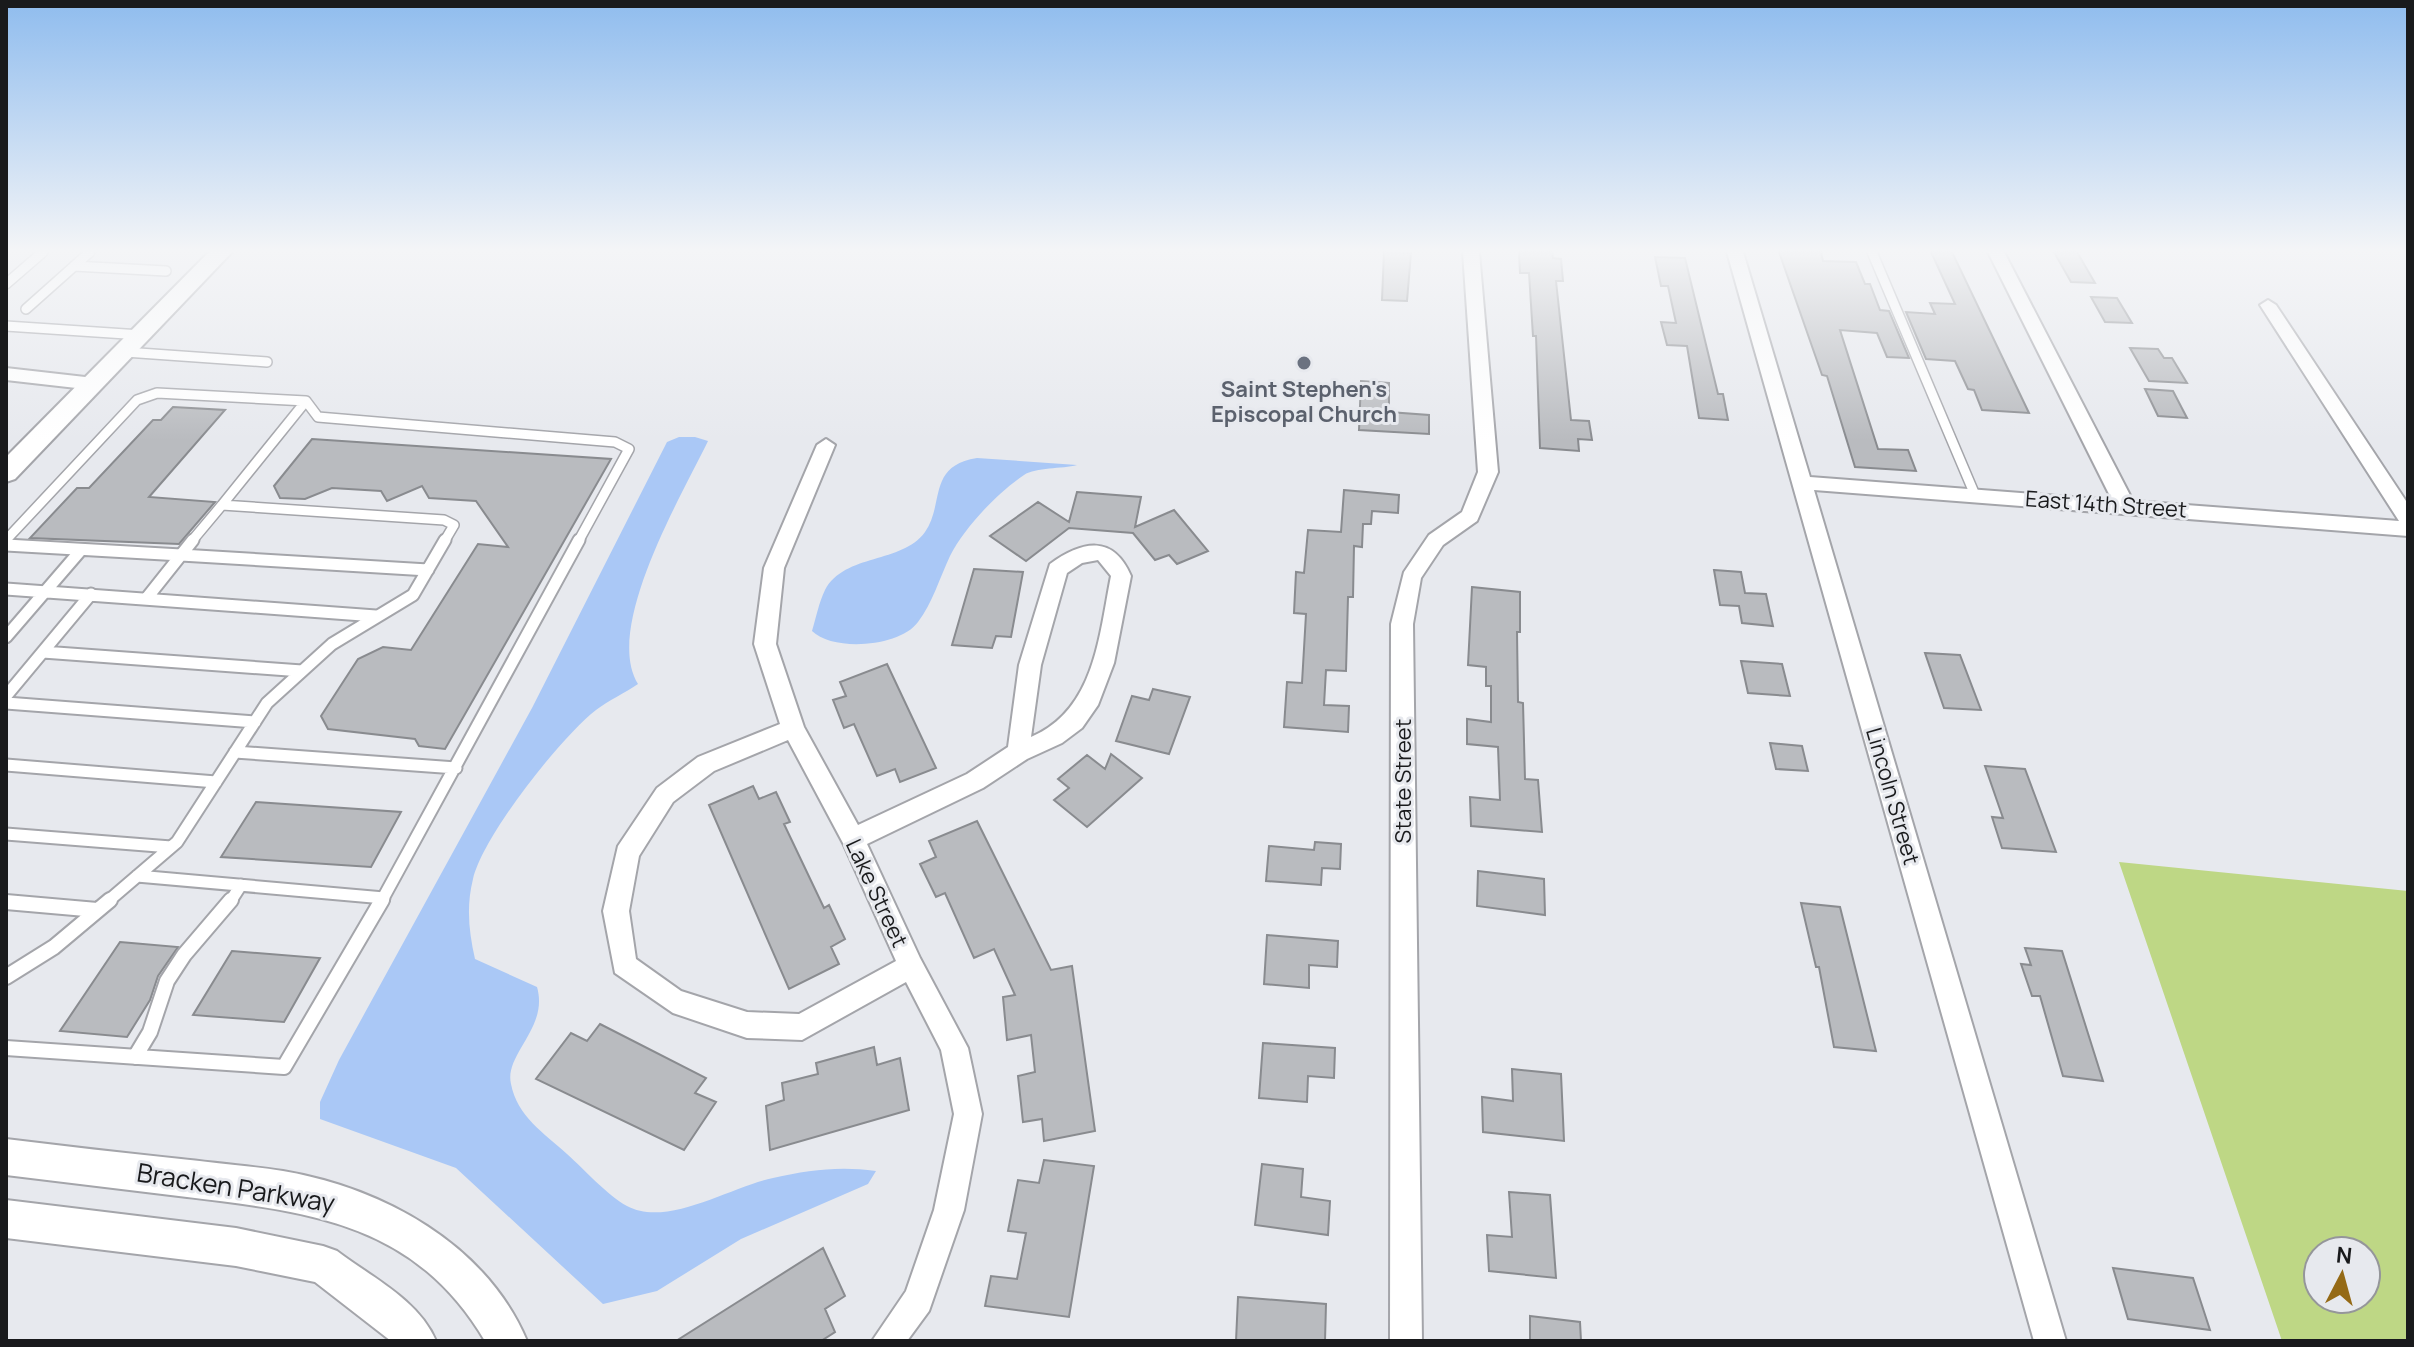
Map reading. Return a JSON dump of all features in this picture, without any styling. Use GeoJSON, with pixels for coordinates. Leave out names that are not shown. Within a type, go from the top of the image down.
{"type":"FeatureCollection","features":[{"type":"Feature","properties":{"kind":"main road"},"geometry":{"type":"LineString","coordinates":[[6,473],[161,315]]}},
{"type":"Feature","properties":{"kind":"street","name":"State Street"},"geometry":{"type":"LineString","coordinates":[[1406,1341],[1402,624],[1411,577],[1436,540],[1470,516],[1488,472],[1476,315]]}},
{"type":"Feature","properties":{"kind":"street","name":"Lincoln Street"},"geometry":{"type":"LineString","coordinates":[[1754,315],[2050,1341]]}},
{"type":"Feature","properties":{"kind":"street"},"geometry":{"type":"LineString","coordinates":[[2028,315],[2125,505]]}},
{"type":"Feature","properties":{"kind":"street"},"geometry":{"type":"LineString","coordinates":[[2274,315],[2408,520]]}},
{"type":"Feature","properties":{"kind":"street"},"geometry":{"type":"LineString","coordinates":[[6,374],[94,384]]}},
{"type":"Feature","properties":{"kind":"street","name":"Lake Street"},"geometry":{"type":"LineString","coordinates":[[826,445],[774,568],[765,644],[793,728],[853,839],[911,966],[954,1048],[968,1114],[949,1210],[918,1300],[888,1341]]}},
{"type":"Feature","properties":{"kind":"street","name":"East 14th Street"},"geometry":{"type":"LineString","coordinates":[[1803,483],[2125,505],[2408,529]]}},
{"type":"Feature","properties":{"kind":"street"},"geometry":{"type":"LineString","coordinates":[[853,839],[975,781],[1019,752],[1061,734],[1083,713],[1095,690],[1121,576],[1110,556],[1094,552],[1074,556],[1057,569],[1052,596],[1033,654],[1021,714],[1019,752]]}},
{"type":"Feature","properties":{"kind":"street"},"geometry":{"type":"LineString","coordinates":[[793,728],[706,764],[665,795],[627,853],[616,911],[624,965],[673,1001],[747,1025],[802,1027],[911,966]]}},
{"type":"Feature","properties":{"kind":"street","name":"Bracken Parkway"},"geometry":{"type":"LineString","coordinates":[[6,1157],[284,1190],[328,1199],[367,1212],[407,1234],[455,1271],[489,1312],[507,1341]]}},
{"type":"Feature","properties":{"kind":"street"},"geometry":{"type":"LineString","coordinates":[[6,1219],[236,1247],[323,1265],[402,1323],[416,1341]]}},
{"type":"Feature","properties":{"kind":"lane"},"geometry":{"type":"LineString","coordinates":[[1899,315],[1975,495]]}},
{"type":"Feature","properties":{"kind":"lane"},"geometry":{"type":"LineString","coordinates":[[6,326],[267,362]]}},
{"type":"Feature","properties":{"kind":"lane"},"geometry":{"type":"LineString","coordinates":[[6,543],[137,400],[157,393],[306,401]]}},
{"type":"Feature","properties":{"kind":"lane"},"geometry":{"type":"LineString","coordinates":[[146,599],[306,401]]}},
{"type":"Feature","properties":{"kind":"lane"},"geometry":{"type":"LineString","coordinates":[[6,1048],[284,1067],[384,898],[629,449],[615,442],[318,417],[306,401]]}},
{"type":"Feature","properties":{"kind":"lane"},"geometry":{"type":"LineString","coordinates":[[6,977],[54,947],[171,847],[267,703],[332,644],[413,595],[454,525],[444,520],[222,505]]}},
{"type":"Feature","properties":{"kind":"lane"},"geometry":{"type":"LineString","coordinates":[[6,543],[428,570]]}},
{"type":"Feature","properties":{"kind":"lane"},"geometry":{"type":"LineString","coordinates":[[6,637],[81,550]]}},
{"type":"Feature","properties":{"kind":"lane"},"geometry":{"type":"LineString","coordinates":[[6,589],[377,617]]}},
{"type":"Feature","properties":{"kind":"lane"},"geometry":{"type":"LineString","coordinates":[[6,696],[91,594]]}},
{"type":"Feature","properties":{"kind":"lane"},"geometry":{"type":"LineString","coordinates":[[43,652],[302,671]]}},
{"type":"Feature","properties":{"kind":"lane"},"geometry":{"type":"LineString","coordinates":[[6,703],[255,722]]}},
{"type":"Feature","properties":{"kind":"lane"},"geometry":{"type":"LineString","coordinates":[[235,752],[456,768]]}},
{"type":"Feature","properties":{"kind":"lane"},"geometry":{"type":"LineString","coordinates":[[6,765],[216,782]]}},
{"type":"Feature","properties":{"kind":"lane"},"geometry":{"type":"LineString","coordinates":[[6,834],[171,847]]}},
{"type":"Feature","properties":{"kind":"lane"},"geometry":{"type":"LineString","coordinates":[[137,876],[384,898]]}},
{"type":"Feature","properties":{"kind":"lane"},"geometry":{"type":"LineString","coordinates":[[135,1057],[150,1032],[167,981],[184,955],[222,913],[241,885]]}},
{"type":"Feature","properties":{"kind":"lane"},"geometry":{"type":"LineString","coordinates":[[6,902],[97,910]]}},
{"type":"Feature","properties":{"kind":"green space"},"geometry":{"type":"Polygon","coordinates":[[[2119,862],[2408,891],[2408,1341],[2282,1341],[2119,862]]]}},
{"type":"Feature","properties":{"kind":"water"},"geometry":{"type":"Polygon","coordinates":[[[679,437],[708,441],[665,527],[638,597],[631,630],[630,660],[638,684],[596,710],[563,742],[491,838],[471,889],[469,919],[475,959],[537,987],[537,1015],[511,1073],[514,1095],[525,1115],[604,1189],[627,1206],[661,1212],[680,1209],[786,1175],[837,1169],[876,1171],[868,1184],[741,1239],[657,1291],[603,1304],[456,1168],[320,1119],[320,1102],[339,1060],[532,708],[667,442],[679,437]]]}},
{"type":"Feature","properties":{"kind":"water"},"geometry":{"type":"Polygon","coordinates":[[[977,458],[1077,465],[1029,472],[993,501],[956,545],[928,607],[909,630],[897,637],[866,644],[835,642],[812,631],[825,590],[834,578],[859,564],[915,542],[931,521],[944,477],[961,462],[977,458]]]}},
{"type":"Feature","properties":{"kind":"building"},"geometry":{"type":"Polygon","coordinates":[[[1532,315],[1560,315],[1571,420],[1589,421],[1592,440],[1578,439],[1579,451],[1540,448],[1536,336],[1533,336],[1532,315]]]}},
{"type":"Feature","properties":{"kind":"building"},"geometry":{"type":"Polygon","coordinates":[[[1674,315],[1699,315],[1718,394],[1723,394],[1728,420],[1699,418],[1687,346],[1667,345],[1661,322],[1676,323],[1674,315]]]}},
{"type":"Feature","properties":{"kind":"building"},"geometry":{"type":"Polygon","coordinates":[[[1801,315],[1891,315],[1909,358],[1887,357],[1877,333],[1840,330],[1878,449],[1908,450],[1916,471],[1855,467],[1827,376],[1822,375],[1801,315]]]}},
{"type":"Feature","properties":{"kind":"building"},"geometry":{"type":"Polygon","coordinates":[[[1907,315],[1982,315],[2029,413],[1982,410],[1974,390],[1968,389],[1955,361],[1926,359],[1907,315]]]}},
{"type":"Feature","properties":{"kind":"building"},"geometry":{"type":"Polygon","coordinates":[[[2101,315],[2127,315],[2132,323],[2105,322],[2101,315]]]}},
{"type":"Feature","properties":{"kind":"building"},"geometry":{"type":"Polygon","coordinates":[[[2130,348],[2158,349],[2164,358],[2172,358],[2187,383],[2149,381],[2130,348]]]}},
{"type":"Feature","properties":{"kind":"building"},"geometry":{"type":"Polygon","coordinates":[[[1361,381],[1389,383],[1389,412],[1429,415],[1429,434],[1359,430],[1361,381]]]}},
{"type":"Feature","properties":{"kind":"building"},"geometry":{"type":"Polygon","coordinates":[[[2145,389],[2173,391],[2187,418],[2158,416],[2145,389]]]}},
{"type":"Feature","properties":{"kind":"building"},"geometry":{"type":"Polygon","coordinates":[[[173,407],[225,410],[149,497],[215,502],[179,544],[30,538],[77,488],[89,488],[153,420],[161,420],[173,407]]]}},
{"type":"Feature","properties":{"kind":"building"},"geometry":{"type":"Polygon","coordinates":[[[312,439],[611,459],[445,749],[419,746],[415,739],[328,729],[321,716],[358,659],[383,647],[411,650],[478,544],[508,547],[476,501],[429,498],[422,486],[387,501],[381,491],[332,488],[305,499],[280,498],[274,486],[312,439]]]}},
{"type":"Feature","properties":{"kind":"building"},"geometry":{"type":"Polygon","coordinates":[[[1344,490],[1399,495],[1398,513],[1372,511],[1371,524],[1363,524],[1362,547],[1354,546],[1353,597],[1348,597],[1346,671],[1326,670],[1324,705],[1349,706],[1348,732],[1284,727],[1287,682],[1302,683],[1306,614],[1294,613],[1296,572],[1304,573],[1308,530],[1341,532],[1344,490]]]}},
{"type":"Feature","properties":{"kind":"building"},"geometry":{"type":"Polygon","coordinates":[[[1077,492],[1141,497],[1135,527],[1174,510],[1208,551],[1177,564],[1169,555],[1155,560],[1133,533],[1069,528],[1026,561],[990,536],[1038,502],[1069,522],[1077,492]]]}},
{"type":"Feature","properties":{"kind":"building"},"geometry":{"type":"Polygon","coordinates":[[[974,569],[1023,572],[1011,637],[996,636],[992,648],[952,645],[974,569]]]}},
{"type":"Feature","properties":{"kind":"building"},"geometry":{"type":"Polygon","coordinates":[[[1714,570],[1741,572],[1745,593],[1766,594],[1773,626],[1742,623],[1739,606],[1720,605],[1714,570]]]}},
{"type":"Feature","properties":{"kind":"building"},"geometry":{"type":"Polygon","coordinates":[[[1472,587],[1520,592],[1518,702],[1523,703],[1525,779],[1538,780],[1542,832],[1471,826],[1470,797],[1500,800],[1498,747],[1467,744],[1467,719],[1491,722],[1491,686],[1486,686],[1486,667],[1468,665],[1472,587]]]}},
{"type":"Feature","properties":{"kind":"building"},"geometry":{"type":"Polygon","coordinates":[[[1925,653],[1960,655],[1981,710],[1944,708],[1925,653]]]}},
{"type":"Feature","properties":{"kind":"building"},"geometry":{"type":"Polygon","coordinates":[[[1741,661],[1782,664],[1790,696],[1748,693],[1741,661]]]}},
{"type":"Feature","properties":{"kind":"building"},"geometry":{"type":"Polygon","coordinates":[[[887,664],[936,768],[900,782],[895,769],[877,776],[854,724],[844,728],[833,700],[846,696],[840,682],[887,664]]]}},
{"type":"Feature","properties":{"kind":"building"},"geometry":{"type":"Polygon","coordinates":[[[1153,689],[1190,697],[1169,754],[1116,741],[1132,696],[1149,700],[1153,689]]]}},
{"type":"Feature","properties":{"kind":"building"},"geometry":{"type":"Polygon","coordinates":[[[1770,743],[1802,746],[1808,771],[1776,769],[1770,743]]]}},
{"type":"Feature","properties":{"kind":"building"},"geometry":{"type":"Polygon","coordinates":[[[1111,754],[1142,778],[1087,827],[1054,800],[1069,788],[1058,779],[1087,755],[1105,769],[1111,754]]]}},
{"type":"Feature","properties":{"kind":"building"},"geometry":{"type":"Polygon","coordinates":[[[1985,766],[2025,769],[2056,852],[2002,848],[1992,817],[2003,818],[1985,766]]]}},
{"type":"Feature","properties":{"kind":"building"},"geometry":{"type":"Polygon","coordinates":[[[753,786],[759,799],[776,792],[790,822],[784,824],[824,908],[829,905],[845,939],[831,947],[839,964],[789,989],[709,805],[753,786]]]}},
{"type":"Feature","properties":{"kind":"building"},"geometry":{"type":"Polygon","coordinates":[[[256,802],[401,812],[371,867],[221,857],[256,802]]]}},
{"type":"Feature","properties":{"kind":"building"},"geometry":{"type":"Polygon","coordinates":[[[977,821],[1051,970],[1072,966],[1095,1131],[1044,1141],[1042,1119],[1023,1122],[1018,1076],[1035,1072],[1031,1035],[1007,1040],[1003,997],[1015,995],[994,949],[974,958],[945,893],[936,897],[920,864],[936,857],[929,841],[977,821]]]}},
{"type":"Feature","properties":{"kind":"building"},"geometry":{"type":"Polygon","coordinates":[[[1315,842],[1341,844],[1340,869],[1322,868],[1321,885],[1266,881],[1269,846],[1314,850],[1315,842]]]}},
{"type":"Feature","properties":{"kind":"building"},"geometry":{"type":"Polygon","coordinates":[[[1478,871],[1544,879],[1545,915],[1477,906],[1478,871]]]}},
{"type":"Feature","properties":{"kind":"building"},"geometry":{"type":"Polygon","coordinates":[[[1801,903],[1840,907],[1876,1051],[1834,1047],[1819,967],[1816,967],[1801,903]]]}},
{"type":"Feature","properties":{"kind":"building"},"geometry":{"type":"Polygon","coordinates":[[[1267,935],[1338,941],[1337,967],[1309,965],[1309,988],[1264,984],[1267,935]]]}},
{"type":"Feature","properties":{"kind":"building"},"geometry":{"type":"Polygon","coordinates":[[[120,942],[178,947],[158,976],[150,1000],[127,1037],[60,1031],[120,942]]]}},
{"type":"Feature","properties":{"kind":"building"},"geometry":{"type":"Polygon","coordinates":[[[2025,948],[2062,951],[2103,1081],[2063,1076],[2040,996],[2032,996],[2021,964],[2031,965],[2025,948]]]}},
{"type":"Feature","properties":{"kind":"building"},"geometry":{"type":"Polygon","coordinates":[[[232,951],[320,958],[284,1022],[193,1015],[232,951]]]}},
{"type":"Feature","properties":{"kind":"building"},"geometry":{"type":"Polygon","coordinates":[[[600,1024],[706,1078],[695,1093],[716,1102],[684,1150],[536,1079],[571,1033],[587,1041],[600,1024]]]}},
{"type":"Feature","properties":{"kind":"building"},"geometry":{"type":"Polygon","coordinates":[[[1263,1043],[1335,1048],[1334,1078],[1308,1076],[1307,1102],[1259,1098],[1263,1043]]]}},
{"type":"Feature","properties":{"kind":"building"},"geometry":{"type":"Polygon","coordinates":[[[874,1047],[877,1065],[900,1058],[909,1110],[770,1150],[766,1106],[784,1100],[782,1083],[818,1074],[816,1063],[874,1047]]]}},
{"type":"Feature","properties":{"kind":"building"},"geometry":{"type":"Polygon","coordinates":[[[1512,1069],[1561,1074],[1564,1141],[1483,1132],[1482,1097],[1513,1101],[1512,1069]]]}},
{"type":"Feature","properties":{"kind":"building"},"geometry":{"type":"Polygon","coordinates":[[[1044,1160],[1094,1166],[1069,1317],[985,1306],[991,1276],[1017,1279],[1026,1233],[1008,1231],[1018,1180],[1039,1183],[1044,1160]]]}},
{"type":"Feature","properties":{"kind":"building"},"geometry":{"type":"Polygon","coordinates":[[[1262,1164],[1303,1169],[1301,1197],[1330,1201],[1328,1235],[1255,1225],[1262,1164]]]}},
{"type":"Feature","properties":{"kind":"building"},"geometry":{"type":"Polygon","coordinates":[[[1509,1192],[1550,1195],[1556,1278],[1489,1271],[1487,1235],[1512,1237],[1509,1192]]]}},
{"type":"Feature","properties":{"kind":"building"},"geometry":{"type":"Polygon","coordinates":[[[823,1248],[845,1296],[825,1309],[835,1332],[821,1341],[676,1341],[823,1248]]]}},
{"type":"Feature","properties":{"kind":"building"},"geometry":{"type":"Polygon","coordinates":[[[2113,1268],[2193,1278],[2210,1330],[2128,1319],[2113,1268]]]}},
{"type":"Feature","properties":{"kind":"building"},"geometry":{"type":"Polygon","coordinates":[[[1238,1297],[1326,1304],[1325,1341],[1236,1341],[1238,1297]]]}},
{"type":"Feature","properties":{"kind":"building"},"geometry":{"type":"Polygon","coordinates":[[[1530,1316],[1580,1322],[1581,1341],[1530,1341],[1530,1316]]]}},
{"type":"Feature","properties":{"kind":"place","name":"Saint Stephen's Episcopal Church"},"geometry":{"type":"Point","coordinates":[1304,363]}}]}
